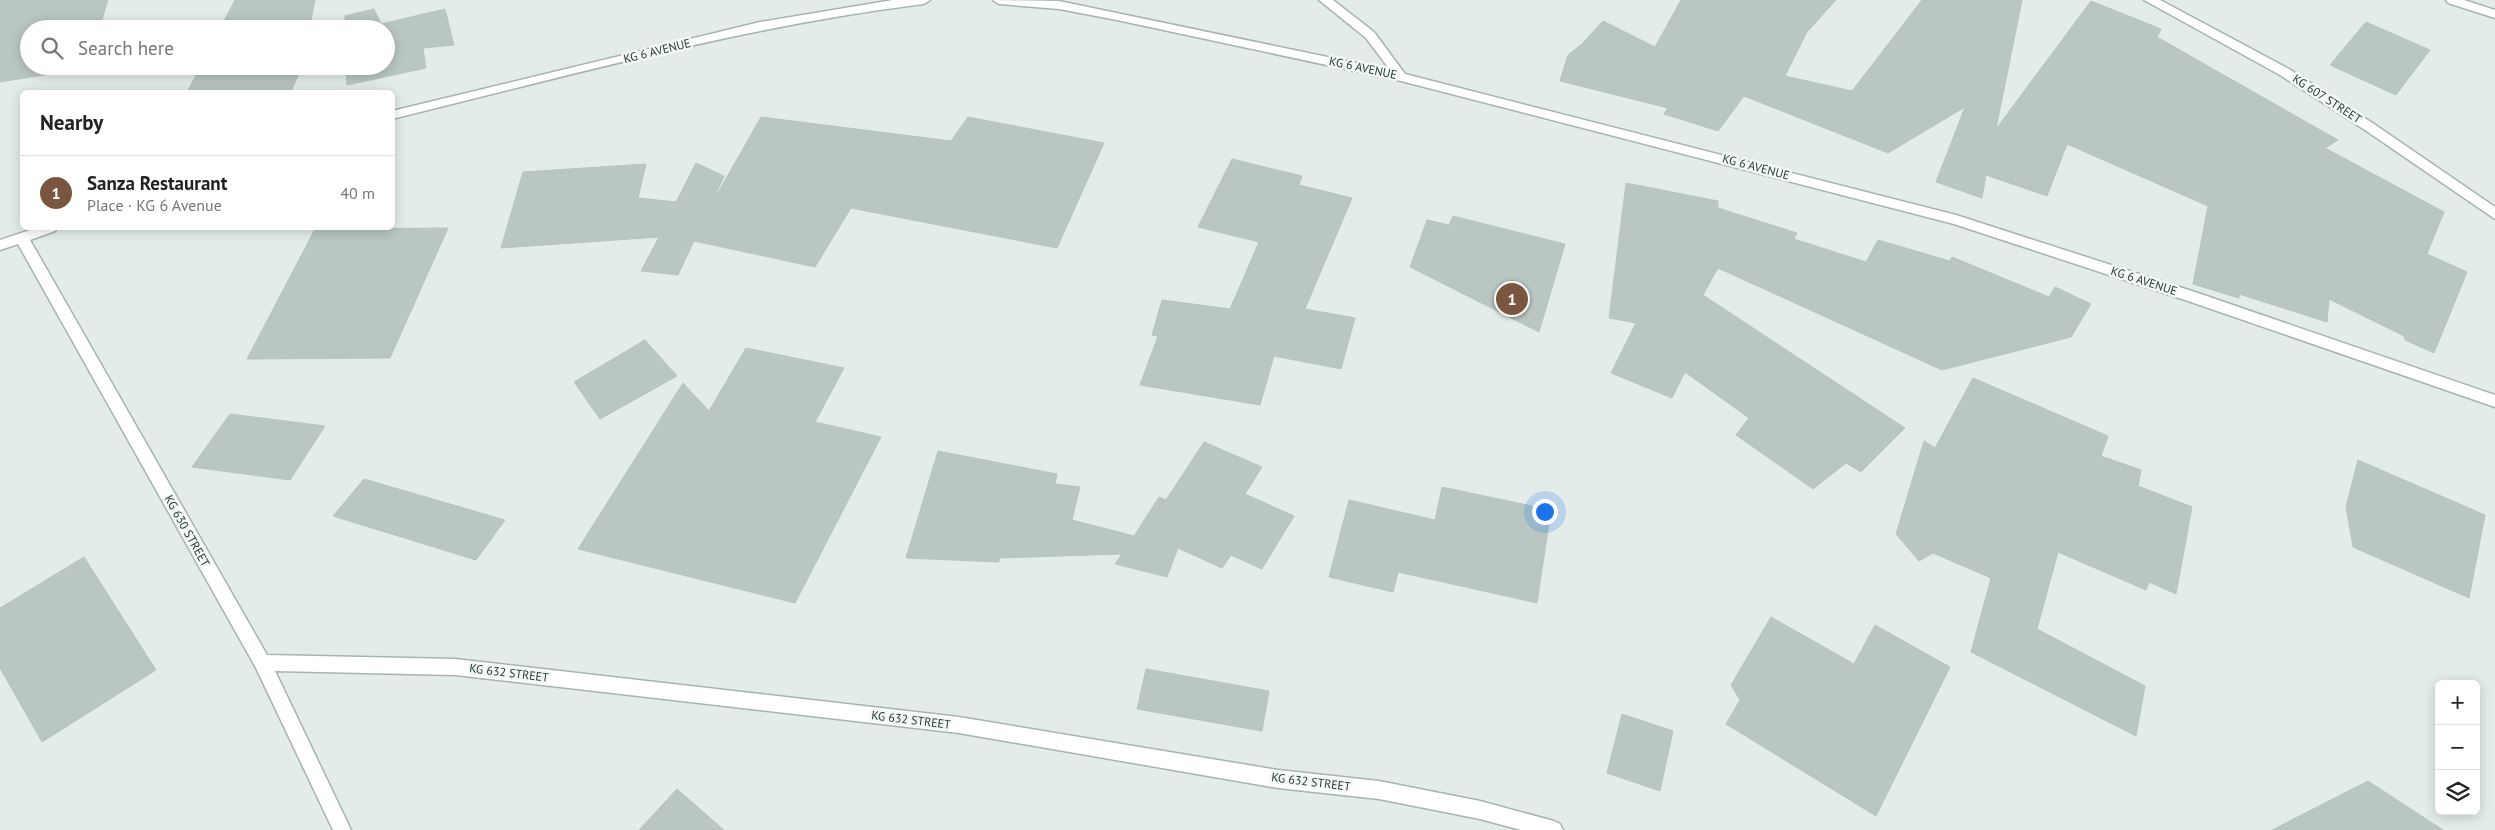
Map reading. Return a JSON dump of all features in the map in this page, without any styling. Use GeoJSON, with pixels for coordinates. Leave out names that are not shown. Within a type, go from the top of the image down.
{"type":"FeatureCollection","features":[{"type":"Feature","properties":{"kind":"street","name":"KG 6 AVENUE"},"geometry":{"type":"LineString","coordinates":[[395,113],[760,26],[858,8],[924,0]]}},
{"type":"Feature","properties":{"kind":"street","name":"KG 6 AVENUE"},"geometry":{"type":"LineString","coordinates":[[999,0],[1059,5],[1117,16],[1401,77],[1956,220],[2193,297],[2495,401]]}},
{"type":"Feature","properties":{"kind":"street"},"geometry":{"type":"LineString","coordinates":[[1324,0],[1370,35],[1401,77]]}},
{"type":"Feature","properties":{"kind":"street","name":"KG 607 STREET"},"geometry":{"type":"LineString","coordinates":[[2150,0],[2202,24],[2295,78],[2433,169],[2495,214]]}},
{"type":"Feature","properties":{"kind":"street"},"geometry":{"type":"LineString","coordinates":[[2452,0],[2495,14]]}},
{"type":"Feature","properties":{"kind":"street"},"geometry":{"type":"LineString","coordinates":[[0,245],[44,230]]}},
{"type":"Feature","properties":{"kind":"street","name":"KG 630 STREET"},"geometry":{"type":"LineString","coordinates":[[21,237],[262,663],[342,830]]}},
{"type":"Feature","properties":{"kind":"street","name":"KG 632 STREET"},"geometry":{"type":"LineString","coordinates":[[262,663],[455,667],[959,725],[1278,779],[1379,790],[1480,810],[1554,830]]}},
{"type":"Feature","properties":{"kind":"building"},"geometry":{"type":"Polygon","coordinates":[[[0,0],[108,0],[102,20],[20,20],[20,75],[43,75],[0,82],[0,0]]]}},
{"type":"Feature","properties":{"kind":"building"},"geometry":{"type":"Polygon","coordinates":[[[235,0],[315,0],[311,20],[225,20],[235,0]]]}},
{"type":"Feature","properties":{"kind":"building"},"geometry":{"type":"Polygon","coordinates":[[[1681,0],[1836,0],[1807,32],[1785,76],[1852,91],[1922,0],[2022,0],[1996,129],[2091,1],[2161,29],[2157,37],[2338,140],[2325,148],[2444,212],[2427,254],[2467,272],[2434,353],[2405,340],[2404,336],[2329,299],[2327,322],[2239,294],[2239,298],[2193,284],[2208,206],[2067,144],[2047,196],[1986,175],[1982,198],[1936,182],[1965,107],[1888,153],[1744,96],[1718,131],[1664,114],[1668,108],[1560,81],[1568,55],[1582,44],[1603,21],[1655,47],[1681,0]]]}},
{"type":"Feature","properties":{"kind":"building"},"geometry":{"type":"Polygon","coordinates":[[[374,9],[379,20],[345,20],[345,16],[374,9]]]}},
{"type":"Feature","properties":{"kind":"building"},"geometry":{"type":"Polygon","coordinates":[[[445,9],[454,45],[423,48],[426,68],[395,75],[395,21],[445,9]]]}},
{"type":"Feature","properties":{"kind":"building"},"geometry":{"type":"Polygon","coordinates":[[[2366,22],[2430,50],[2396,95],[2330,65],[2366,22]]]}},
{"type":"Feature","properties":{"kind":"building"},"geometry":{"type":"Polygon","coordinates":[[[196,75],[298,75],[292,90],[188,90],[196,75]]]}},
{"type":"Feature","properties":{"kind":"building"},"geometry":{"type":"Polygon","coordinates":[[[346,75],[393,75],[347,85],[346,75]]]}},
{"type":"Feature","properties":{"kind":"building"},"geometry":{"type":"Polygon","coordinates":[[[761,117],[951,141],[968,117],[1104,143],[1057,248],[851,208],[815,267],[694,241],[678,275],[641,271],[659,237],[501,248],[523,172],[646,164],[638,198],[676,202],[696,163],[724,176],[711,205],[761,117]]]}},
{"type":"Feature","properties":{"kind":"building"},"geometry":{"type":"Polygon","coordinates":[[[1232,159],[1302,176],[1299,185],[1352,198],[1305,309],[1355,318],[1341,369],[1274,356],[1260,405],[1140,385],[1158,336],[1152,335],[1162,300],[1230,309],[1259,242],[1198,227],[1232,159]]]}},
{"type":"Feature","properties":{"kind":"building"},"geometry":{"type":"Polygon","coordinates":[[[1626,183],[1718,201],[1718,208],[1797,233],[1794,239],[1866,262],[1878,240],[1950,261],[1952,257],[2049,297],[2055,287],[2091,304],[2071,337],[1942,370],[1718,268],[1703,295],[1905,428],[1861,472],[1846,463],[1813,489],[1736,435],[1749,418],[1685,372],[1672,398],[1611,373],[1636,323],[1609,318],[1626,183]]]}},
{"type":"Feature","properties":{"kind":"building"},"geometry":{"type":"Polygon","coordinates":[[[1453,216],[1565,244],[1539,332],[1410,267],[1427,220],[1449,225],[1453,216]]]}},
{"type":"Feature","properties":{"kind":"building"},"geometry":{"type":"Polygon","coordinates":[[[395,228],[448,228],[390,358],[247,359],[314,230],[395,230],[395,228]]]}},
{"type":"Feature","properties":{"kind":"building"},"geometry":{"type":"Polygon","coordinates":[[[645,340],[677,376],[600,419],[574,382],[645,340]]]}},
{"type":"Feature","properties":{"kind":"building"},"geometry":{"type":"Polygon","coordinates":[[[746,348],[844,368],[815,422],[881,437],[795,603],[578,549],[683,383],[709,411],[746,348]]]}},
{"type":"Feature","properties":{"kind":"building"},"geometry":{"type":"Polygon","coordinates":[[[1973,378],[2108,436],[2101,456],[2141,470],[2138,486],[2192,507],[2176,594],[2149,582],[2146,590],[2058,552],[2037,629],[2145,686],[2136,736],[1971,652],[1991,578],[1933,553],[1919,561],[1896,534],[1924,441],[1935,448],[1973,378]]]}},
{"type":"Feature","properties":{"kind":"building"},"geometry":{"type":"Polygon","coordinates":[[[230,414],[325,426],[290,480],[192,467],[230,414]]]}},
{"type":"Feature","properties":{"kind":"building"},"geometry":{"type":"Polygon","coordinates":[[[1204,442],[1262,467],[1245,494],[1294,516],[1262,569],[1231,555],[1222,568],[1178,548],[1167,577],[1115,564],[1122,554],[999,558],[999,562],[906,558],[938,451],[1057,474],[1055,484],[1080,487],[1072,520],[1134,536],[1159,497],[1166,500],[1204,442]]]}},
{"type":"Feature","properties":{"kind":"building"},"geometry":{"type":"Polygon","coordinates":[[[2358,460],[2485,515],[2469,598],[2353,547],[2346,507],[2358,460]]]}},
{"type":"Feature","properties":{"kind":"building"},"geometry":{"type":"Polygon","coordinates":[[[364,479],[505,520],[476,560],[333,516],[364,479]]]}},
{"type":"Feature","properties":{"kind":"building"},"geometry":{"type":"Polygon","coordinates":[[[1442,487],[1551,510],[1537,603],[1398,572],[1393,592],[1329,577],[1349,500],[1435,520],[1442,487]]]}},
{"type":"Feature","properties":{"kind":"building"},"geometry":{"type":"Polygon","coordinates":[[[84,557],[156,670],[42,742],[0,668],[0,608],[84,557]]]}},
{"type":"Feature","properties":{"kind":"building"},"geometry":{"type":"Polygon","coordinates":[[[1771,617],[1854,664],[1875,625],[1950,667],[1876,816],[1726,724],[1740,700],[1731,685],[1771,617]]]}},
{"type":"Feature","properties":{"kind":"building"},"geometry":{"type":"Polygon","coordinates":[[[1146,669],[1269,691],[1262,731],[1137,709],[1146,669]]]}},
{"type":"Feature","properties":{"kind":"building"},"geometry":{"type":"Polygon","coordinates":[[[1622,714],[1673,731],[1660,791],[1607,773],[1622,714]]]}},
{"type":"Feature","properties":{"kind":"building"},"geometry":{"type":"Polygon","coordinates":[[[2368,781],[2443,830],[2272,830],[2368,781]]]}},
{"type":"Feature","properties":{"kind":"building"},"geometry":{"type":"Polygon","coordinates":[[[677,789],[724,830],[639,830],[677,789]]]}},
{"type":"Feature","properties":{"kind":"place","name":"Sanza Restaurant"},"geometry":{"type":"Point","coordinates":[1512,299]}}]}
